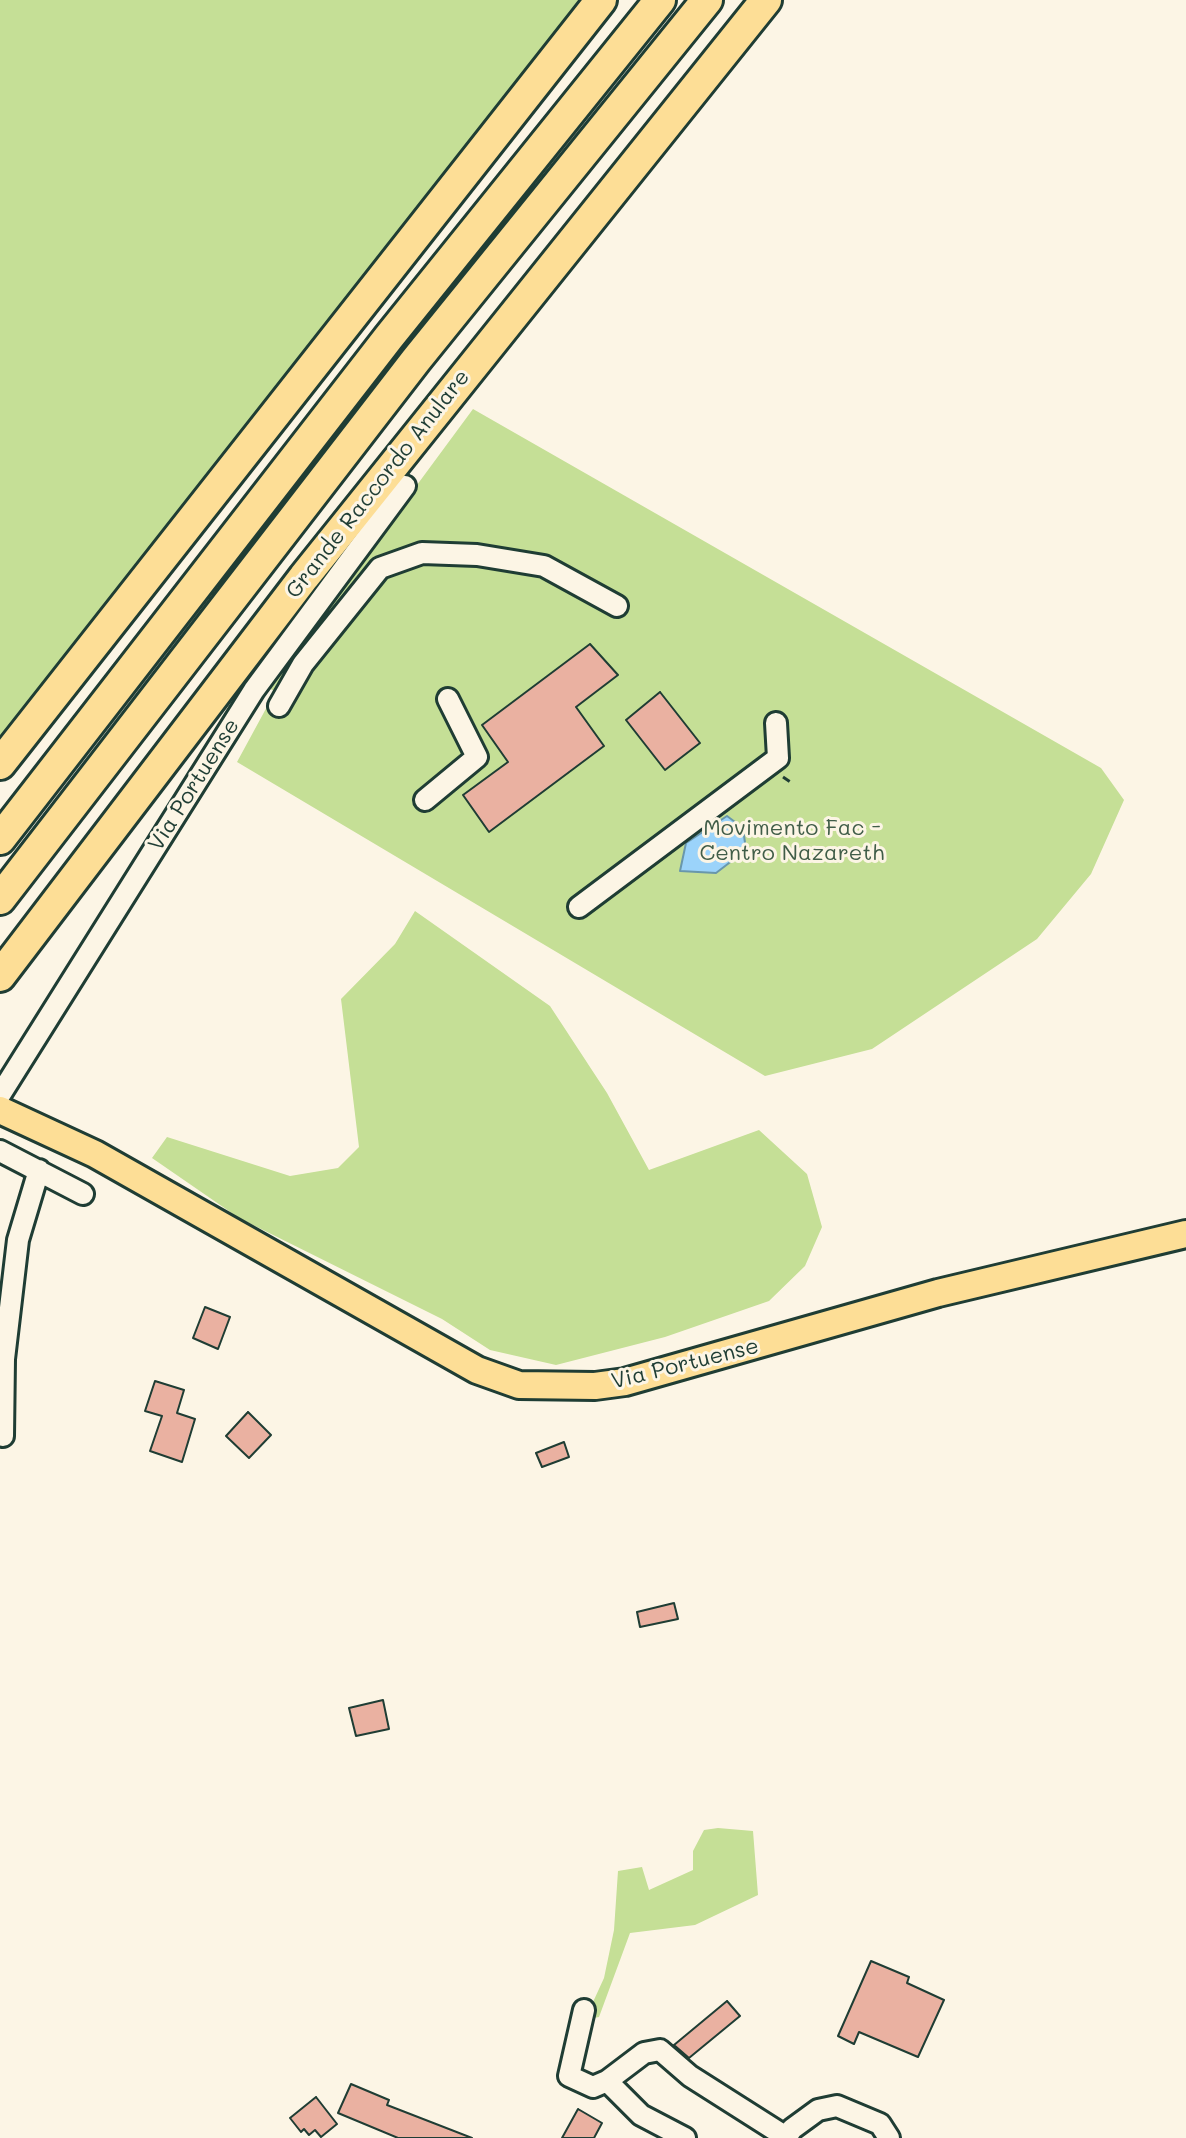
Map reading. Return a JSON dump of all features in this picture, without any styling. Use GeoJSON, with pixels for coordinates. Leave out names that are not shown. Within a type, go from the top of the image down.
{"type":"FeatureCollection","features":[{"type":"Feature","properties":{"kind":"highway"},"geometry":{"type":"LineString","coordinates":[[0,764],[601,0]]}},
{"type":"Feature","properties":{"kind":"highway"},"geometry":{"type":"LineString","coordinates":[[0,839],[389,337],[660,0]]}},
{"type":"Feature","properties":{"kind":"highway","name":"Grande Raccordo Anulare"},"geometry":{"type":"LineString","coordinates":[[0,899],[406,372],[707,0]]}},
{"type":"Feature","properties":{"kind":"highway","name":"Grande Raccordo Anulare"},"geometry":{"type":"LineString","coordinates":[[0,976],[294,590],[766,0]]}},
{"type":"Feature","properties":{"kind":"main road","name":"Via Portuense"},"geometry":{"type":"LineString","coordinates":[[0,1110],[95,1154],[477,1370],[519,1385],[595,1386],[625,1382],[938,1293],[1186,1234]]}},
{"type":"Feature","properties":{"kind":"street","name":"Via Portuense"},"geometry":{"type":"LineString","coordinates":[[0,1095],[254,690],[405,486]]}},
{"type":"Feature","properties":{"kind":"street"},"geometry":{"type":"LineString","coordinates":[[279,706],[303,664],[380,568],[422,553],[477,555],[544,566],[617,606]]}},
{"type":"Feature","properties":{"kind":"street"},"geometry":{"type":"LineString","coordinates":[[425,800],[477,757],[448,699]]}},
{"type":"Feature","properties":{"kind":"street"},"geometry":{"type":"LineString","coordinates":[[579,907],[778,758],[776,723]]}},
{"type":"Feature","properties":{"kind":"street"},"geometry":{"type":"LineString","coordinates":[[0,1151],[83,1194]]}},
{"type":"Feature","properties":{"kind":"street"},"geometry":{"type":"LineString","coordinates":[[3,1436],[4,1359],[18,1240],[39,1170]]}},
{"type":"Feature","properties":{"kind":"street"},"geometry":{"type":"LineString","coordinates":[[584,2010],[569,2076],[593,2087],[607,2081],[644,2053],[660,2050],[690,2076],[786,2138],[818,2110],[837,2106],[880,2124],[889,2138]]}},
{"type":"Feature","properties":{"kind":"street"},"geometry":{"type":"LineString","coordinates":[[607,2081],[641,2115],[685,2138]]}},
{"type":"Feature","properties":{"kind":"green space"},"geometry":{"type":"Polygon","coordinates":[[[0,0],[583,0],[0,739],[0,0]]]}},
{"type":"Feature","properties":{"kind":"green space","name":"Movimento Fac - Centro Nazareth"},"geometry":{"type":"Polygon","coordinates":[[[473,409],[1101,768],[1124,800],[1091,874],[1037,939],[872,1049],[765,1076],[237,762],[275,692],[268,687],[473,409]]]}},
{"type":"Feature","properties":{"kind":"green space"},"geometry":{"type":"Polygon","coordinates":[[[415,911],[550,1006],[607,1093],[649,1170],[759,1130],[807,1174],[822,1227],[805,1266],[769,1301],[665,1337],[556,1365],[490,1350],[442,1319],[239,1218],[152,1158],[167,1137],[290,1176],[338,1168],[359,1147],[341,999],[395,944],[415,911]]]}},
{"type":"Feature","properties":{"kind":"green space"},"geometry":{"type":"Polygon","coordinates":[[[704,1830],[753,1831],[758,1895],[695,1925],[630,1933],[599,2017],[594,2018],[588,2013],[604,1978],[614,1930],[618,1871],[642,1867],[649,1890],[693,1870],[693,1851],[704,1830]]]}},
{"type":"Feature","properties":{"kind":"water"},"geometry":{"type":"Polygon","coordinates":[[[727,816],[743,828],[746,850],[716,873],[680,871],[686,843],[727,816]]]}},
{"type":"Feature","properties":{"kind":"building"},"geometry":{"type":"Polygon","coordinates":[[[590,644],[618,675],[576,707],[604,746],[489,832],[463,795],[508,762],[482,725],[590,644]]]}},
{"type":"Feature","properties":{"kind":"building"},"geometry":{"type":"Polygon","coordinates":[[[660,692],[700,743],[665,770],[626,720],[660,692]]]}},
{"type":"Feature","properties":{"kind":"building"},"geometry":{"type":"Polygon","coordinates":[[[205,1307],[230,1317],[218,1349],[193,1338],[205,1307]]]}},
{"type":"Feature","properties":{"kind":"building"},"geometry":{"type":"Polygon","coordinates":[[[155,1381],[184,1390],[177,1413],[195,1419],[182,1462],[150,1451],[162,1416],[145,1411],[155,1381]]]}},
{"type":"Feature","properties":{"kind":"building"},"geometry":{"type":"Polygon","coordinates":[[[248,1412],[271,1435],[249,1458],[226,1436],[248,1412]]]}},
{"type":"Feature","properties":{"kind":"building"},"geometry":{"type":"Polygon","coordinates":[[[564,1442],[569,1457],[542,1467],[536,1453],[564,1442]]]}},
{"type":"Feature","properties":{"kind":"building"},"geometry":{"type":"Polygon","coordinates":[[[674,1603],[678,1619],[640,1627],[637,1612],[674,1603]]]}},
{"type":"Feature","properties":{"kind":"building"},"geometry":{"type":"Polygon","coordinates":[[[383,1700],[389,1729],[356,1736],[349,1708],[383,1700]]]}},
{"type":"Feature","properties":{"kind":"building"},"geometry":{"type":"Polygon","coordinates":[[[871,1961],[909,1977],[907,1983],[944,2000],[918,2057],[859,2032],[854,2044],[838,2036],[871,1961]]]}},
{"type":"Feature","properties":{"kind":"building"},"geometry":{"type":"Polygon","coordinates":[[[727,2001],[740,2016],[689,2058],[674,2045],[727,2001]]]}},
{"type":"Feature","properties":{"kind":"building"},"geometry":{"type":"Polygon","coordinates":[[[351,2084],[389,2100],[387,2105],[472,2138],[398,2138],[338,2113],[351,2084]]]}},
{"type":"Feature","properties":{"kind":"building"},"geometry":{"type":"Polygon","coordinates":[[[316,2097],[337,2124],[321,2137],[315,2130],[309,2135],[304,2129],[301,2132],[290,2118],[316,2097]]]}},
{"type":"Feature","properties":{"kind":"building"},"geometry":{"type":"Polygon","coordinates":[[[578,2109],[602,2123],[594,2138],[562,2138],[578,2109]]]}}]}
